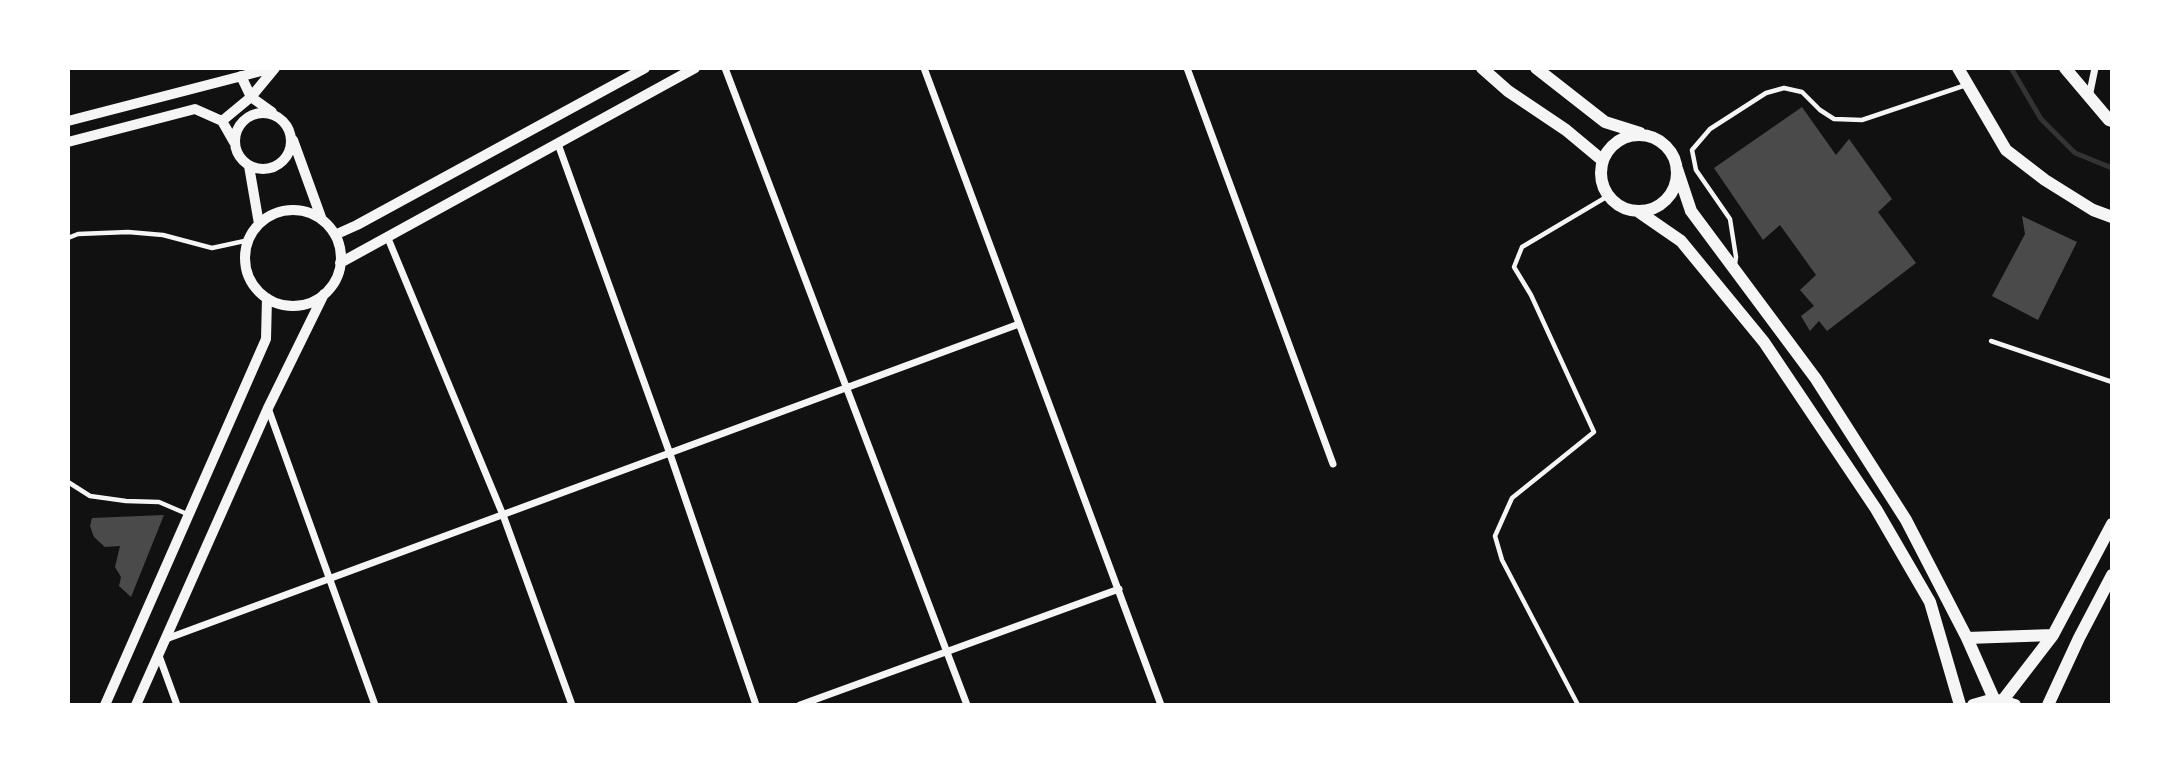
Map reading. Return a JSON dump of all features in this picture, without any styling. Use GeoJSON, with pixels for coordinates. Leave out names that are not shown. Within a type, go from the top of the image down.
{"type":"FeatureCollection","features":[{"type":"Feature","properties":{"kind":"main road"},"geometry":{"type":"LineString","coordinates":[[1482,68],[1508,91],[1566,130],[1602,160]]}},
{"type":"Feature","properties":{"kind":"main road"},"geometry":{"type":"LineString","coordinates":[[1535,68],[1605,122],[1656,138],[1667,146],[1674,156],[1691,212],[1815,379],[1906,520],[1966,638],[2004,701]]}},
{"type":"Feature","properties":{"kind":"main road"},"geometry":{"type":"LineString","coordinates":[[1958,68],[2006,150],[2045,180],[2094,210],[2112,217]]}},
{"type":"Feature","properties":{"kind":"main road"},"geometry":{"type":"LineString","coordinates":[[2065,68],[2112,121]]}},
{"type":"Feature","properties":{"kind":"main road"},"geometry":{"type":"LineString","coordinates":[[1644,135],[1631,135],[1609,148],[1602,160],[1600,173],[1608,196],[1628,211],[1652,210],[1663,204],[1672,194],[1677,169]]}},
{"type":"Feature","properties":{"kind":"main road"},"geometry":{"type":"LineString","coordinates":[[1639,212],[1682,241],[1764,342],[1876,509],[1930,602],[1960,705]]}},
{"type":"Feature","properties":{"kind":"main road"},"geometry":{"type":"LineString","coordinates":[[1973,705],[2004,701],[2053,635],[2112,524]]}},
{"type":"Feature","properties":{"kind":"main road"},"geometry":{"type":"LineString","coordinates":[[2048,705],[2112,575]]}},
{"type":"Feature","properties":{"kind":"main road"},"geometry":{"type":"LineString","coordinates":[[1966,638],[2053,635]]}},
{"type":"Feature","properties":{"kind":"street"},"geometry":{"type":"LineString","coordinates":[[68,121],[274,68]]}},
{"type":"Feature","properties":{"kind":"street"},"geometry":{"type":"LineString","coordinates":[[222,121],[251,97],[274,68]]}},
{"type":"Feature","properties":{"kind":"street"},"geometry":{"type":"LineString","coordinates":[[333,232],[337,234],[357,225],[645,68]]}},
{"type":"Feature","properties":{"kind":"street"},"geometry":{"type":"LineString","coordinates":[[340,263],[695,68]]}},
{"type":"Feature","properties":{"kind":"street"},"geometry":{"type":"LineString","coordinates":[[725,68],[967,705]]}},
{"type":"Feature","properties":{"kind":"street"},"geometry":{"type":"LineString","coordinates":[[924,68],[1160,705]]}},
{"type":"Feature","properties":{"kind":"street"},"geometry":{"type":"LineString","coordinates":[[1187,68],[1333,464]]}},
{"type":"Feature","properties":{"kind":"street"},"geometry":{"type":"LineString","coordinates":[[2089,98],[2095,68]]}},
{"type":"Feature","properties":{"kind":"street"},"geometry":{"type":"LineString","coordinates":[[241,76],[251,97],[281,118],[290,133],[322,220]]}},
{"type":"Feature","properties":{"kind":"street"},"geometry":{"type":"LineString","coordinates":[[68,142],[195,109],[222,121],[236,151],[249,166],[259,223]]}},
{"type":"Feature","properties":{"kind":"street"},"geometry":{"type":"LineString","coordinates":[[234,142],[236,132],[247,117],[264,112],[281,118]]}},
{"type":"Feature","properties":{"kind":"street"},"geometry":{"type":"LineString","coordinates":[[249,166],[259,169],[278,165],[289,151],[290,133]]}},
{"type":"Feature","properties":{"kind":"street"},"geometry":{"type":"LineString","coordinates":[[558,144],[670,454],[756,705]]}},
{"type":"Feature","properties":{"kind":"street"},"geometry":{"type":"LineString","coordinates":[[136,705],[268,408],[324,294],[332,285],[340,263],[339,247],[333,232],[322,220],[310,213],[283,211],[270,215],[259,223],[248,240],[245,256],[247,272],[255,287],[267,298],[296,306],[311,302],[324,294]]}},
{"type":"Feature","properties":{"kind":"street"},"geometry":{"type":"LineString","coordinates":[[387,236],[503,515],[572,705]]}},
{"type":"Feature","properties":{"kind":"street"},"geometry":{"type":"LineString","coordinates":[[105,705],[266,340],[267,298]]}},
{"type":"Feature","properties":{"kind":"street"},"geometry":{"type":"LineString","coordinates":[[164,640],[1019,324]]}},
{"type":"Feature","properties":{"kind":"street"},"geometry":{"type":"LineString","coordinates":[[268,408],[375,705]]}},
{"type":"Feature","properties":{"kind":"street"},"geometry":{"type":"LineString","coordinates":[[800,705],[1119,589]]}},
{"type":"Feature","properties":{"kind":"street"},"geometry":{"type":"LineString","coordinates":[[158,653],[177,705]]}},
{"type":"Feature","properties":{"kind":"lane"},"geometry":{"type":"LineString","coordinates":[[1734,272],[1736,257],[1730,219],[1696,170],[1692,150],[1710,129],[1766,93],[1784,88],[1802,92],[1820,110],[1834,119],[1862,120],[1966,85]]}},
{"type":"Feature","properties":{"kind":"lane"},"geometry":{"type":"LineString","coordinates":[[1578,705],[1502,559],[1495,536],[1511,498],[1594,432],[1531,295],[1514,267],[1522,247],[1608,196]]}},
{"type":"Feature","properties":{"kind":"lane"},"geometry":{"type":"LineString","coordinates":[[68,238],[78,234],[128,232],[163,235],[212,248],[248,240]]}},
{"type":"Feature","properties":{"kind":"lane"},"geometry":{"type":"LineString","coordinates":[[1990,341],[2112,382]]}},
{"type":"Feature","properties":{"kind":"lane"},"geometry":{"type":"LineString","coordinates":[[68,482],[90,496],[159,502],[190,515]]}},
{"type":"Feature","properties":{"kind":"building"},"geometry":{"type":"Polygon","coordinates":[[[1802,107],[1836,155],[1849,139],[1892,199],[1878,212],[1916,263],[1827,331],[1819,321],[1810,331],[1801,316],[1814,306],[1800,290],[1816,275],[1780,225],[1763,240],[1714,168],[1802,107]]]}},
{"type":"Feature","properties":{"kind":"building"},"geometry":{"type":"Polygon","coordinates":[[[2022,216],[2077,242],[2038,320],[1992,296],[2025,234],[2022,216]]]}},
{"type":"Feature","properties":{"kind":"building"},"geometry":{"type":"Polygon","coordinates":[[[164,515],[131,597],[119,586],[121,577],[115,567],[120,546],[105,547],[94,537],[90,526],[92,518],[164,515]]]}},
{"type":"Feature","properties":{"kind":"waterway"},"geometry":{"type":"LineString","coordinates":[[2011,68],[2041,119],[2075,153],[2112,168]]}}]}
